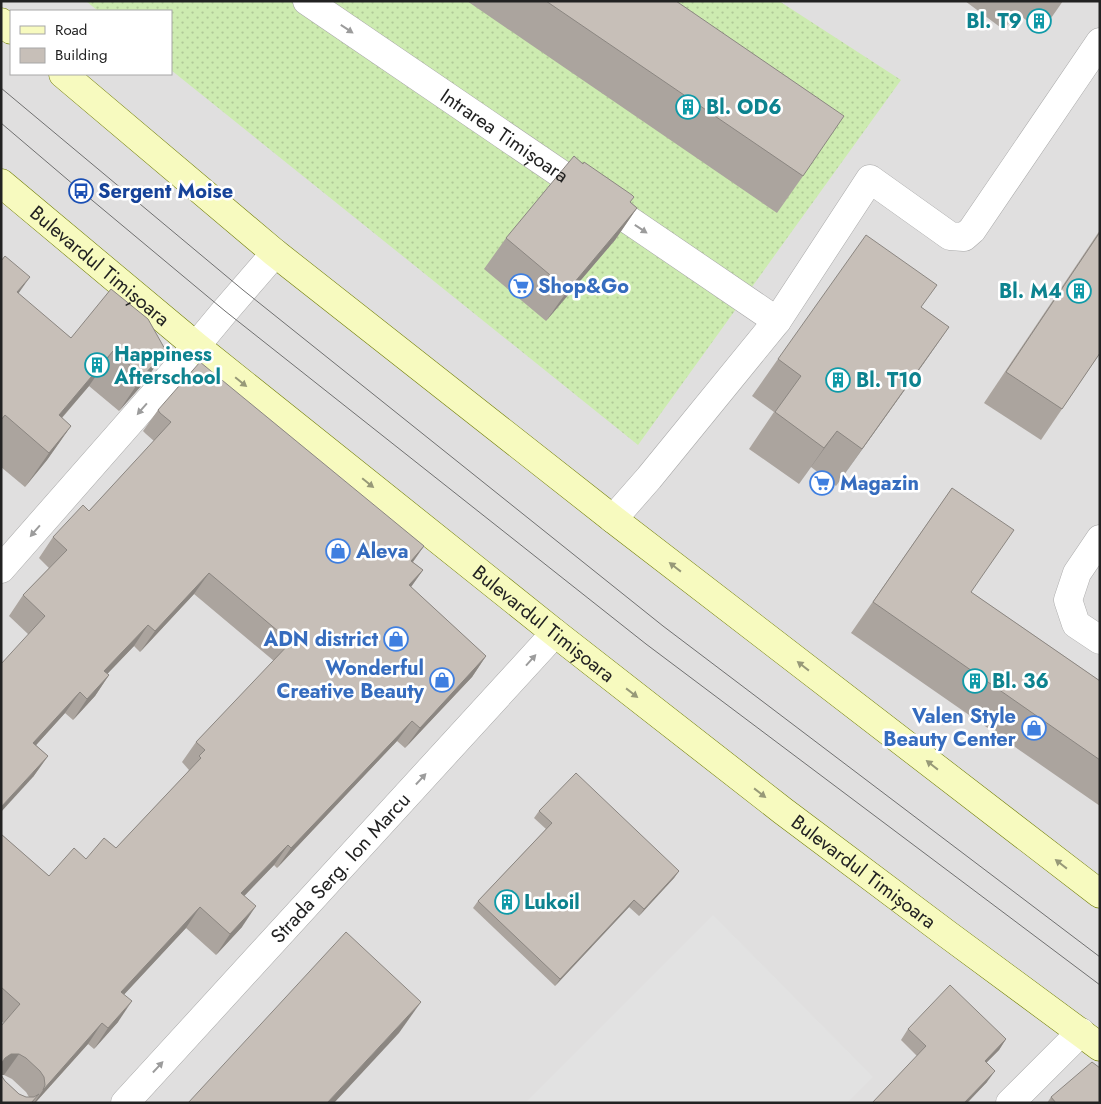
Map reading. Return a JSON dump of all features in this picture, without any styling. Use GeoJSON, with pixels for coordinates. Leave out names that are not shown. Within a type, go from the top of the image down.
{"type":"FeatureCollection","features":[{"type":"Feature","properties":{"kind":"main road"},"geometry":{"type":"LineString","coordinates":[[64,75],[276,253],[613,519],[1100,894]]}},
{"type":"Feature","properties":{"kind":"main road","name":"Bulevardul Timișoara"},"geometry":{"type":"LineString","coordinates":[[1,183],[196,346],[555,633],[783,811],[1090,1040]]}},
{"type":"Feature","properties":{"kind":"street","name":"Intrarea Timișoara"},"geometry":{"type":"LineString","coordinates":[[307,1],[776,321]]}},
{"type":"Feature","properties":{"kind":"street"},"geometry":{"type":"LineString","coordinates":[[613,519],[649,478],[776,321],[870,179],[950,236],[964,237],[972,230],[1100,42]]}},
{"type":"Feature","properties":{"kind":"street"},"geometry":{"type":"LineString","coordinates":[[1,569],[276,253]]}},
{"type":"Feature","properties":{"kind":"street"},"geometry":{"type":"LineString","coordinates":[[1100,540],[1077,573],[1068,600],[1076,624],[1100,640]]}},
{"type":"Feature","properties":{"kind":"street","name":"Strada Serg. Ion Marcu"},"geometry":{"type":"LineString","coordinates":[[125,1103],[555,633]]}},
{"type":"Feature","properties":{"kind":"street"},"geometry":{"type":"LineString","coordinates":[[1010,1103],[1090,1040]]}},
{"type":"Feature","properties":{"kind":"shaded area"},"geometry":{"type":"Polygon","coordinates":[[[1,1],[1100,1],[1100,1103],[1,1103],[1,1]]]}},
{"type":"Feature","properties":{"kind":"shaded area"},"geometry":{"type":"Polygon","coordinates":[[[713,915],[873,1077],[847,1103],[525,1103],[713,915]]]}},
{"type":"Feature","properties":{"kind":"green space"},"geometry":{"type":"Polygon","coordinates":[[[86,1],[779,1],[901,80],[638,445],[172,71],[172,10],[97,10],[86,1]]]}},
{"type":"Feature","properties":{"kind":"building"},"geometry":{"type":"Polygon","coordinates":[[[546,1],[676,1],[844,116],[803,176],[546,1]]]}},
{"type":"Feature","properties":{"kind":"building"},"geometry":{"type":"Polygon","coordinates":[[[574,156],[583,164],[584,162],[632,195],[634,197],[630,202],[637,208],[568,290],[506,238],[574,156]]]}},
{"type":"Feature","properties":{"kind":"building","name":"Bl. M4"},"geometry":{"type":"Polygon","coordinates":[[[1100,232],[1100,353],[1062,409],[1006,372],[1100,232]]]}},
{"type":"Feature","properties":{"kind":"building","name":"Bl. T10"},"geometry":{"type":"Polygon","coordinates":[[[866,235],[937,285],[921,307],[949,327],[862,449],[837,431],[824,448],[775,412],[801,376],[778,359],[866,235]]]}},
{"type":"Feature","properties":{"kind":"building"},"geometry":{"type":"Polygon","coordinates":[[[5,256],[30,277],[17,292],[71,338],[111,289],[148,319],[166,351],[143,376],[113,351],[59,415],[71,426],[49,453],[5,415],[1,420],[1,261],[5,256]]]}},
{"type":"Feature","properties":{"kind":"building"},"geometry":{"type":"Polygon","coordinates":[[[200,362],[424,546],[411,561],[423,570],[409,585],[486,656],[420,728],[412,721],[291,848],[288,845],[241,893],[256,906],[230,934],[200,907],[121,992],[132,1001],[108,1028],[102,1023],[43,1090],[45,1085],[44,1077],[26,1058],[19,1054],[11,1054],[1,1064],[1,1026],[20,1004],[1,987],[1,834],[49,876],[74,848],[86,859],[104,838],[116,848],[201,758],[199,756],[205,750],[196,742],[291,642],[209,573],[155,631],[148,625],[104,671],[109,675],[87,699],[80,692],[33,743],[48,756],[1,807],[1,664],[45,616],[23,595],[67,550],[53,537],[83,505],[89,511],[171,422],[158,410],[200,362]]]}},
{"type":"Feature","properties":{"kind":"building"},"geometry":{"type":"Polygon","coordinates":[[[952,488],[1014,530],[971,592],[1100,681],[1100,760],[873,602],[952,488]]]}},
{"type":"Feature","properties":{"kind":"building"},"geometry":{"type":"Polygon","coordinates":[[[576,773],[679,871],[644,909],[634,900],[560,979],[478,901],[552,823],[539,811],[576,773]]]}},
{"type":"Feature","properties":{"kind":"building"},"geometry":{"type":"Polygon","coordinates":[[[346,932],[421,1002],[327,1103],[188,1103],[346,932]]]}},
{"type":"Feature","properties":{"kind":"building"},"geometry":{"type":"Polygon","coordinates":[[[950,985],[1006,1039],[985,1061],[995,1071],[964,1103],[872,1103],[926,1046],[908,1029],[950,985]]]}},
{"type":"Feature","properties":{"kind":"building"},"geometry":{"type":"Polygon","coordinates":[[[1092,1062],[1100,1068],[1100,1103],[1056,1103],[1051,1097],[1092,1062]]]}},
{"type":"Feature","properties":{"kind":"building"},"geometry":{"type":"Polygon","coordinates":[[[1,1075],[19,1094],[26,1097],[34,1097],[39,1094],[31,1103],[1,1103],[1,1075]]]}},
{"type":"Feature","properties":{"kind":"tram line"},"geometry":{"type":"LineString","coordinates":[[1,88],[243,290],[663,626],[1100,957]]}},
{"type":"Feature","properties":{"kind":"tram line"},"geometry":{"type":"LineString","coordinates":[[1,123],[225,311],[646,644],[1100,985]]}},
{"type":"Feature","properties":{"kind":"place","name":"Bl. T9"},"geometry":{"type":"Point","coordinates":[1039,21]}},
{"type":"Feature","properties":{"kind":"place","name":"Bl. OD6"},"geometry":{"type":"Point","coordinates":[688,107]}},
{"type":"Feature","properties":{"kind":"place","name":"Sergent Moise"},"geometry":{"type":"Point","coordinates":[81,191]}},
{"type":"Feature","properties":{"kind":"place","name":"Shop&Go"},"geometry":{"type":"Point","coordinates":[521,286]}},
{"type":"Feature","properties":{"kind":"place","name":"Bl. M4"},"geometry":{"type":"Point","coordinates":[1079,291]}},
{"type":"Feature","properties":{"kind":"place","name":"Happiness Afterschool"},"geometry":{"type":"Point","coordinates":[97,365]}},
{"type":"Feature","properties":{"kind":"place","name":"Bl. T10"},"geometry":{"type":"Point","coordinates":[838,380]}},
{"type":"Feature","properties":{"kind":"place","name":"Magazin"},"geometry":{"type":"Point","coordinates":[822,483]}},
{"type":"Feature","properties":{"kind":"place","name":"Aleva"},"geometry":{"type":"Point","coordinates":[338,551]}},
{"type":"Feature","properties":{"kind":"place","name":"ADN district"},"geometry":{"type":"Point","coordinates":[396,639]}},
{"type":"Feature","properties":{"kind":"place","name":"Wonderful Creative Beauty"},"geometry":{"type":"Point","coordinates":[442,680]}},
{"type":"Feature","properties":{"kind":"place","name":"Bl. 36"},"geometry":{"type":"Point","coordinates":[975,681]}},
{"type":"Feature","properties":{"kind":"place","name":"Valen Style Beauty Center"},"geometry":{"type":"Point","coordinates":[1034,728]}},
{"type":"Feature","properties":{"kind":"place","name":"Lukoil"},"geometry":{"type":"Point","coordinates":[507,902]}}]}
